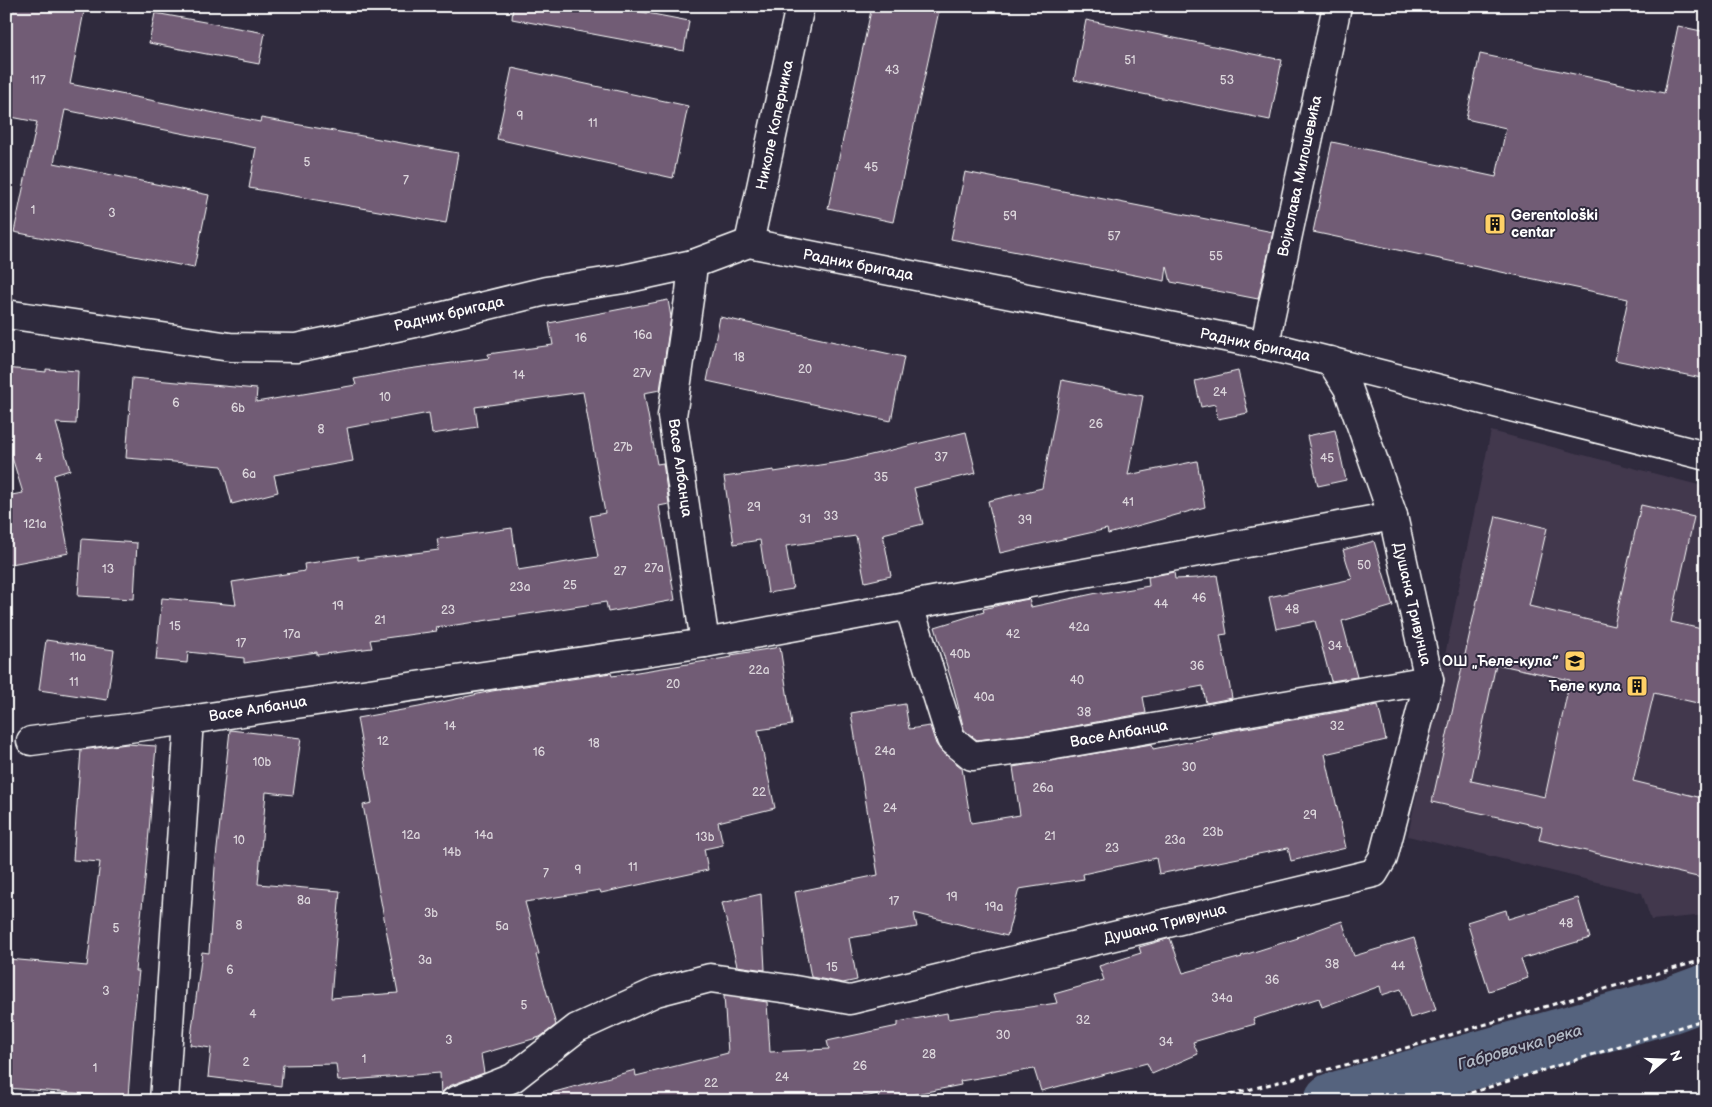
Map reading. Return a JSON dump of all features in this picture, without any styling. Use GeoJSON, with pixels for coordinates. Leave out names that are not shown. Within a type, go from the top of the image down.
{"type":"FeatureCollection","features":[{"type":"Feature","properties":{"kind":"street","name":"Николе Коперника"},"geometry":{"type":"LineString","coordinates":[[749,243],[800,6]]}},
{"type":"Feature","properties":{"kind":"street","name":"Војислава Милошевића"},"geometry":{"type":"LineString","coordinates":[[1265,346],[1337,6]]}},
{"type":"Feature","properties":{"kind":"street","name":"Радних бригада"},"geometry":{"type":"LineString","coordinates":[[6,314],[230,347],[296,348],[546,292],[624,279],[693,264],[749,243],[1265,346],[1706,456]]}},
{"type":"Feature","properties":{"kind":"street","name":"Васе Албанца"},"geometry":{"type":"LineString","coordinates":[[693,264],[672,416],[705,643]]}},
{"type":"Feature","properties":{"kind":"street","name":"Душана Тривунца"},"geometry":{"type":"LineString","coordinates":[[455,1101],[513,1078],[577,1028],[656,992],[710,978],[850,1000],[1374,873],[1383,858],[1429,680],[1392,516],[1348,388],[1331,361]]}},
{"type":"Feature","properties":{"kind":"street","name":"Васе Албанца"},"geometry":{"type":"LineString","coordinates":[[164,1101],[189,720],[705,643],[1392,516]]}},
{"type":"Feature","properties":{"kind":"street","name":"Васе Албанца"},"geometry":{"type":"LineString","coordinates":[[909,606],[951,740],[972,756],[1038,748],[1429,680]]}},
{"type":"Feature","properties":{"kind":"street"},"geometry":{"type":"LineString","coordinates":[[31,741],[189,720]]}},
{"type":"Feature","properties":{"kind":"path"},"geometry":{"type":"LineString","coordinates":[[1205,1101],[1372,1058],[1706,959]]}},
{"type":"Feature","properties":{"kind":"path"},"geometry":{"type":"LineString","coordinates":[[1445,1101],[1706,1019]]}},
{"type":"Feature","properties":{"kind":"shaded area","name":"ОШ „Ћеле-кула”"},"geometry":{"type":"Polygon","coordinates":[[[1491,431],[1706,487],[1706,915],[1651,920],[1642,893],[1408,836],[1491,431]]]}},
{"type":"Feature","properties":{"kind":"building"},"geometry":{"type":"Polygon","coordinates":[[[14,6],[85,6],[70,84],[260,122],[261,118],[458,153],[446,223],[249,188],[256,148],[65,110],[54,163],[209,195],[194,268],[14,232],[37,122],[6,116],[6,45],[14,6]]]}},
{"type":"Feature","properties":{"kind":"building"},"geometry":{"type":"Polygon","coordinates":[[[513,6],[611,6],[689,21],[684,51],[512,19],[513,6]]]}},
{"type":"Feature","properties":{"kind":"building"},"geometry":{"type":"Polygon","coordinates":[[[872,6],[940,6],[893,222],[828,208],[872,6]]]}},
{"type":"Feature","properties":{"kind":"building"},"geometry":{"type":"Polygon","coordinates":[[[155,13],[265,33],[259,64],[149,43],[155,13]]]}},
{"type":"Feature","properties":{"kind":"building"},"geometry":{"type":"Polygon","coordinates":[[[1086,20],[1282,60],[1270,120],[1074,80],[1086,20]]]}},
{"type":"Feature","properties":{"kind":"building","name":"Gerentološki centar"},"geometry":{"type":"Polygon","coordinates":[[[1678,26],[1706,32],[1706,379],[1615,360],[1628,299],[1313,232],[1332,142],[1496,177],[1506,128],[1466,119],[1480,54],[1664,93],[1678,26]]]}},
{"type":"Feature","properties":{"kind":"building"},"geometry":{"type":"Polygon","coordinates":[[[512,68],[688,106],[673,178],[497,139],[512,68]]]}},
{"type":"Feature","properties":{"kind":"building"},"geometry":{"type":"Polygon","coordinates":[[[965,172],[1273,232],[1258,299],[1171,282],[1167,266],[1165,281],[951,239],[965,172]]]}},
{"type":"Feature","properties":{"kind":"building"},"geometry":{"type":"Polygon","coordinates":[[[668,300],[671,317],[660,390],[644,393],[657,464],[663,463],[669,504],[659,506],[675,600],[608,612],[606,602],[436,628],[437,631],[370,640],[372,648],[317,655],[317,652],[244,663],[244,658],[188,652],[187,663],[156,660],[162,598],[236,605],[232,582],[305,571],[304,564],[358,556],[358,560],[439,550],[437,539],[512,528],[518,570],[598,557],[590,516],[605,513],[583,392],[475,407],[478,427],[432,434],[429,413],[347,428],[353,461],[274,475],[278,492],[232,504],[222,466],[126,458],[132,378],[257,389],[256,402],[356,385],[354,379],[408,369],[489,358],[488,354],[553,345],[549,323],[668,300]]]}},
{"type":"Feature","properties":{"kind":"building"},"geometry":{"type":"Polygon","coordinates":[[[720,317],[904,357],[891,421],[707,381],[720,317]]]}},
{"type":"Feature","properties":{"kind":"building"},"geometry":{"type":"Polygon","coordinates":[[[6,368],[46,372],[46,369],[78,371],[76,424],[56,423],[70,470],[54,475],[69,553],[6,565],[6,496],[23,493],[6,438],[6,368]]]}},
{"type":"Feature","properties":{"kind":"building"},"geometry":{"type":"Polygon","coordinates":[[[1238,371],[1248,413],[1218,419],[1215,404],[1201,407],[1195,381],[1238,371]]]}},
{"type":"Feature","properties":{"kind":"building"},"geometry":{"type":"Polygon","coordinates":[[[1062,380],[1143,396],[1128,475],[1197,461],[1205,507],[1108,534],[1107,529],[1000,553],[988,501],[1042,488],[1062,380]]]}},
{"type":"Feature","properties":{"kind":"building"},"geometry":{"type":"Polygon","coordinates":[[[1335,430],[1346,480],[1318,486],[1307,436],[1335,430]]]}},
{"type":"Feature","properties":{"kind":"building"},"geometry":{"type":"Polygon","coordinates":[[[966,432],[976,473],[914,488],[923,524],[883,534],[891,576],[865,582],[856,536],[786,546],[793,589],[768,593],[760,540],[734,544],[724,477],[774,470],[774,472],[846,461],[966,432]]]}},
{"type":"Feature","properties":{"kind":"building","name":"Ћеле кула"},"geometry":{"type":"Polygon","coordinates":[[[1641,505],[1694,517],[1671,622],[1706,630],[1706,705],[1654,693],[1633,781],[1706,799],[1706,879],[1539,840],[1542,827],[1432,802],[1496,516],[1547,528],[1529,606],[1614,626],[1641,505]],[[1496,664],[1471,781],[1545,797],[1570,680],[1496,664]]]}},
{"type":"Feature","properties":{"kind":"building"},"geometry":{"type":"Polygon","coordinates":[[[82,539],[137,543],[134,599],[78,596],[82,539]]]}},
{"type":"Feature","properties":{"kind":"building"},"geometry":{"type":"Polygon","coordinates":[[[1374,541],[1393,606],[1342,621],[1357,677],[1331,681],[1315,621],[1276,629],[1269,597],[1352,579],[1343,550],[1374,541]]]}},
{"type":"Feature","properties":{"kind":"building"},"geometry":{"type":"Polygon","coordinates":[[[1174,572],[1175,579],[1217,575],[1227,634],[1220,635],[1232,698],[1206,703],[1203,686],[1143,697],[1146,713],[1036,733],[977,740],[964,730],[935,627],[984,612],[983,609],[1012,602],[1029,599],[1031,607],[1102,592],[1102,594],[1149,586],[1148,577],[1174,572]]]}},
{"type":"Feature","properties":{"kind":"building"},"geometry":{"type":"Polygon","coordinates":[[[46,640],[114,650],[107,700],[39,690],[46,640]]]}},
{"type":"Feature","properties":{"kind":"building"},"geometry":{"type":"Polygon","coordinates":[[[780,647],[792,725],[758,730],[775,808],[718,822],[723,845],[704,849],[708,870],[601,893],[600,890],[525,902],[539,954],[536,955],[556,1025],[540,1037],[481,1054],[484,1073],[449,1086],[441,1095],[440,1073],[338,1081],[336,1064],[283,1065],[281,1086],[208,1077],[211,1048],[190,1045],[202,952],[209,953],[215,867],[230,730],[301,738],[293,795],[266,792],[258,884],[340,891],[331,998],[398,993],[363,805],[372,803],[357,718],[492,691],[611,673],[612,676],[732,657],[731,655],[780,647]]]}},
{"type":"Feature","properties":{"kind":"building"},"geometry":{"type":"Polygon","coordinates":[[[905,704],[909,729],[930,726],[936,744],[941,751],[962,768],[971,823],[1020,815],[1013,767],[1152,744],[1153,749],[1213,737],[1212,734],[1378,705],[1386,740],[1325,754],[1346,848],[1291,861],[1288,848],[1159,874],[1156,858],[1083,874],[1084,879],[1019,889],[1007,936],[914,913],[917,927],[849,938],[857,980],[843,983],[811,977],[795,892],[878,875],[851,713],[905,704]]]}},
{"type":"Feature","properties":{"kind":"building"},"geometry":{"type":"Polygon","coordinates":[[[127,744],[156,746],[145,880],[135,971],[139,971],[128,1097],[6,1088],[6,976],[8,959],[87,966],[100,862],[73,860],[81,750],[127,744]]]}},
{"type":"Feature","properties":{"kind":"building"},"geometry":{"type":"Polygon","coordinates":[[[761,894],[765,970],[737,966],[722,903],[761,894]]]}},
{"type":"Feature","properties":{"kind":"building"},"geometry":{"type":"Polygon","coordinates":[[[1578,898],[1590,938],[1521,959],[1528,978],[1489,991],[1467,922],[1506,910],[1508,919],[1578,898]]]}},
{"type":"Feature","properties":{"kind":"building"},"geometry":{"type":"Polygon","coordinates":[[[1342,921],[1354,956],[1414,938],[1436,1010],[1410,1018],[1401,989],[1382,995],[1380,986],[1322,1007],[1319,998],[1253,1019],[1255,1024],[1193,1042],[1198,1054],[1152,1074],[1147,1063],[1041,1091],[1034,1069],[960,1081],[961,1085],[911,1095],[912,1101],[879,1101],[878,1094],[845,1101],[840,1101],[839,1099],[803,1101],[552,1101],[551,1093],[635,1070],[636,1076],[728,1053],[724,996],[767,1002],[770,1052],[829,1049],[827,1041],[898,1026],[898,1022],[947,1013],[948,1019],[1057,1003],[1054,994],[1104,980],[1099,966],[1141,953],[1139,947],[1170,938],[1183,973],[1242,957],[1342,921]]]}},
{"type":"Feature","properties":{"kind":"waterway","name":"Габровачка река"},"geometry":{"type":"LineString","coordinates":[[1332,1101],[1671,1005],[1706,992]]}},
{"type":"Feature","properties":{"kind":"place","name":"Gerentološki centar"},"geometry":{"type":"Point","coordinates":[1495,224]}},
{"type":"Feature","properties":{"kind":"place","name":"ОШ „Ћеле-кула”"},"geometry":{"type":"Point","coordinates":[1575,661]}},
{"type":"Feature","properties":{"kind":"place","name":"Ћеле кула"},"geometry":{"type":"Point","coordinates":[1637,686]}}]}
